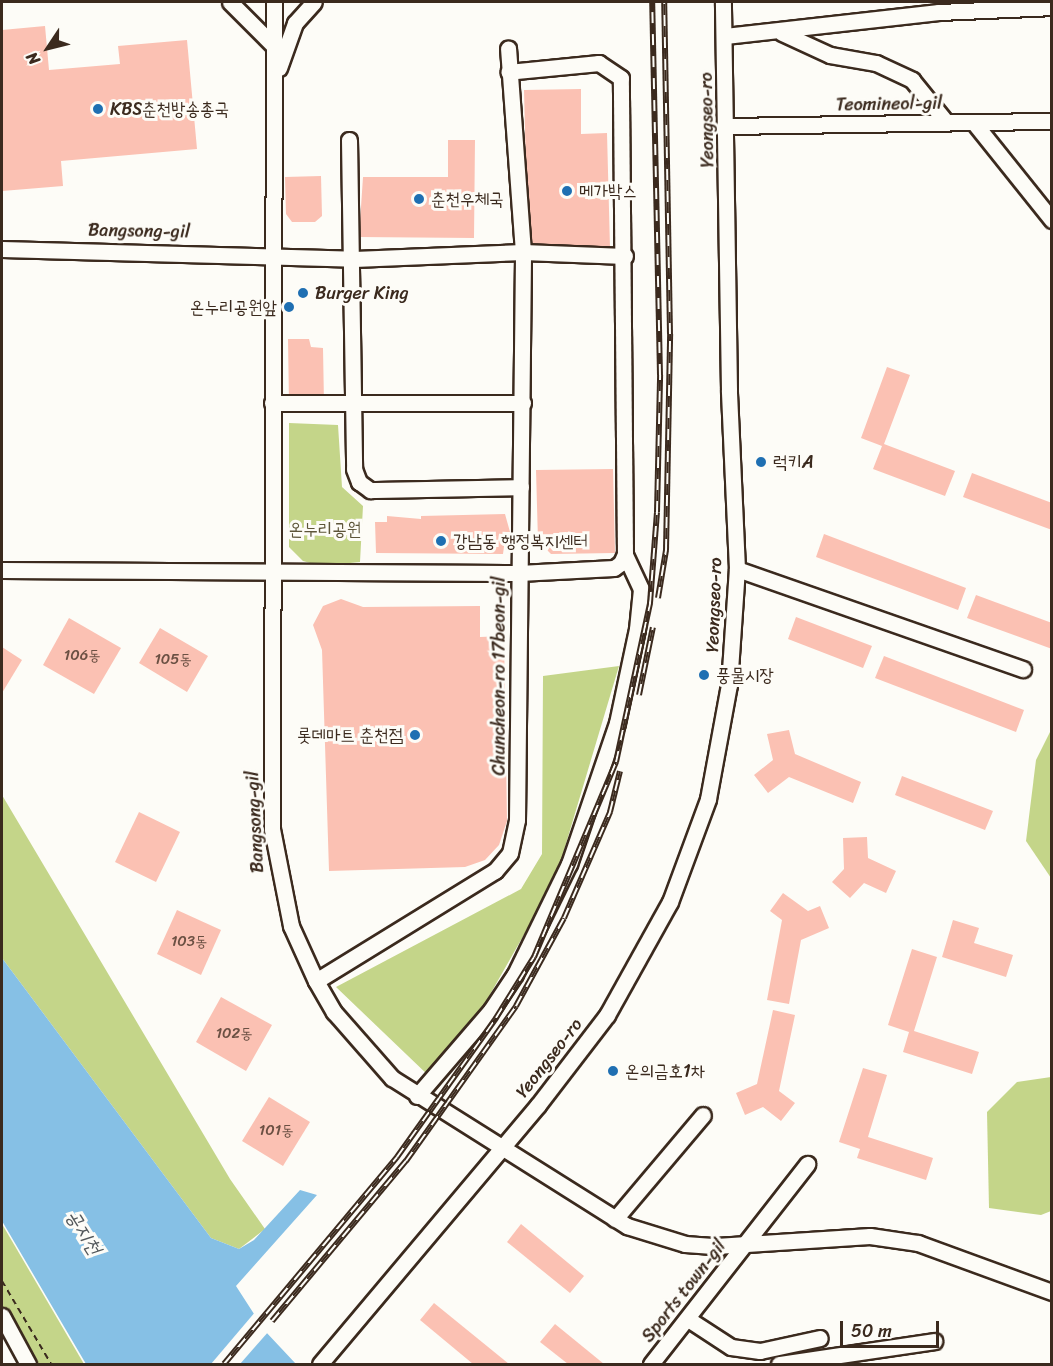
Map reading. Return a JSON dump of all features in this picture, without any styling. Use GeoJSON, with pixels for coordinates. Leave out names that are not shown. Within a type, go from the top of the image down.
{"type":"FeatureCollection","features":[{"type":"Feature","properties":{"kind":"street"},"geometry":{"type":"LineString","coordinates":[[231,2],[274,46]]}},
{"type":"Feature","properties":{"kind":"street","name":"Bangsong-gil"},"geometry":{"type":"LineString","coordinates":[[274,2],[276,254],[272,404],[272,829],[291,926],[316,981],[357,1041],[392,1078],[417,1096]]}},
{"type":"Feature","properties":{"kind":"street"},"geometry":{"type":"LineString","coordinates":[[275,82],[295,22],[314,2]]}},
{"type":"Feature","properties":{"kind":"street","name":"Yeongseo-ro"},"geometry":{"type":"LineString","coordinates":[[320,1365],[607,1015],[684,867],[708,799],[723,725],[737,569],[729,390],[723,2]]}},
{"type":"Feature","properties":{"kind":"street"},"geometry":{"type":"LineString","coordinates":[[725,36],[782,33],[939,12],[1052,7]]}},
{"type":"Feature","properties":{"kind":"street"},"geometry":{"type":"LineString","coordinates":[[782,33],[830,56],[876,63],[912,80],[947,123]]}},
{"type":"Feature","properties":{"kind":"street","name":"Chuncheon-ro 17beon-gil"},"geometry":{"type":"LineString","coordinates":[[316,981],[487,877],[510,853],[518,820],[523,252],[508,49]]}},
{"type":"Feature","properties":{"kind":"street"},"geometry":{"type":"LineString","coordinates":[[501,1147],[417,1096],[509,983],[569,864],[618,723],[637,629],[641,589],[625,554],[625,256],[621,78],[599,63],[508,72]]}},
{"type":"Feature","properties":{"kind":"street","name":"Teomineol-gil"},"geometry":{"type":"LineString","coordinates":[[726,126],[975,124],[1052,121]]}},
{"type":"Feature","properties":{"kind":"street"},"geometry":{"type":"LineString","coordinates":[[975,124],[1052,220]]}},
{"type":"Feature","properties":{"kind":"street"},"geometry":{"type":"LineString","coordinates":[[349,140],[354,259],[354,469],[359,482],[370,490],[521,487]]}},
{"type":"Feature","properties":{"kind":"street","name":"Bangsong-gil"},"geometry":{"type":"LineString","coordinates":[[2,249],[276,254],[354,259],[523,252],[625,256]]}},
{"type":"Feature","properties":{"kind":"street"},"geometry":{"type":"LineString","coordinates":[[272,404],[523,402]]}},
{"type":"Feature","properties":{"kind":"street"},"geometry":{"type":"LineString","coordinates":[[2,570],[519,573],[614,568],[625,554]]}},
{"type":"Feature","properties":{"kind":"street"},"geometry":{"type":"LineString","coordinates":[[737,569],[1023,669]]}},
{"type":"Feature","properties":{"kind":"street"},"geometry":{"type":"LineString","coordinates":[[615,1219],[703,1115]]}},
{"type":"Feature","properties":{"kind":"street","name":"Sports town-gil"},"geometry":{"type":"LineString","coordinates":[[501,1147],[615,1219],[685,1244],[870,1236],[918,1243],[1052,1292]]}},
{"type":"Feature","properties":{"kind":"street","name":"Sports town-gil"},"geometry":{"type":"LineString","coordinates":[[651,1365],[807,1164]]}},
{"type":"Feature","properties":{"kind":"street"},"geometry":{"type":"LineString","coordinates":[[2,1316],[28,1365]]}},
{"type":"Feature","properties":{"kind":"street"},"geometry":{"type":"LineString","coordinates":[[688,1319],[731,1347],[760,1351],[820,1338]]}},
{"type":"Feature","properties":{"kind":"street"},"geometry":{"type":"LineString","coordinates":[[779,1365],[934,1341]]}},
{"type":"Feature","properties":{"kind":"path"},"geometry":{"type":"LineString","coordinates":[[2,1281],[51,1365]]}},
{"type":"Feature","properties":{"kind":"green space","name":"온누리공원"},"geometry":{"type":"Polygon","coordinates":[[[289,423],[338,425],[342,487],[363,506],[360,562],[321,566],[303,561],[289,547],[289,423]]]}},
{"type":"Feature","properties":{"kind":"green space"},"geometry":{"type":"Polygon","coordinates":[[[619,666],[562,857],[538,910],[463,1042],[430,1077],[336,987],[521,889],[542,854],[543,676],[619,666]]]}},
{"type":"Feature","properties":{"kind":"green space"},"geometry":{"type":"Polygon","coordinates":[[[1051,730],[1051,878],[1026,841],[1036,760],[1051,730]]]}},
{"type":"Feature","properties":{"kind":"green space"},"geometry":{"type":"Polygon","coordinates":[[[2,795],[230,1179],[265,1229],[239,1249],[211,1238],[2,958],[2,795]]]}},
{"type":"Feature","properties":{"kind":"green space"},"geometry":{"type":"Polygon","coordinates":[[[1051,1077],[1051,1211],[1041,1215],[989,1208],[987,1112],[1017,1082],[1051,1077]]]}},
{"type":"Feature","properties":{"kind":"green space"},"geometry":{"type":"Polygon","coordinates":[[[2,1224],[84,1364],[28,1364],[2,1316],[2,1224]]]}},
{"type":"Feature","properties":{"kind":"water","name":"공지천"},"geometry":{"type":"Polygon","coordinates":[[[2,958],[211,1238],[239,1249],[254,1240],[300,1190],[317,1195],[236,1286],[265,1331],[296,1364],[86,1364],[2,1221],[2,958]]]}},
{"type":"Feature","properties":{"kind":"pier"},"geometry":{"type":"Polygon","coordinates":[[[256,1311],[269,1331],[240,1364],[211,1364],[256,1311]]]}},
{"type":"Feature","properties":{"kind":"building","name":"KBS춘천방송총국"},"geometry":{"type":"Polygon","coordinates":[[[45,26],[49,70],[120,64],[118,46],[187,40],[197,149],[61,161],[63,186],[2,191],[2,30],[45,26]]]}},
{"type":"Feature","properties":{"kind":"building","name":"메가박스"},"geometry":{"type":"Polygon","coordinates":[[[581,89],[581,134],[607,133],[610,248],[528,250],[524,90],[581,89]]]}},
{"type":"Feature","properties":{"kind":"building","name":"춘천우체국"},"geometry":{"type":"Polygon","coordinates":[[[448,140],[475,140],[474,238],[359,237],[363,177],[448,177],[448,140]]]}},
{"type":"Feature","properties":{"kind":"building"},"geometry":{"type":"Polygon","coordinates":[[[321,176],[322,216],[315,222],[292,222],[286,214],[285,177],[321,176]]]}},
{"type":"Feature","properties":{"kind":"building"},"geometry":{"type":"Polygon","coordinates":[[[288,339],[309,339],[311,347],[323,348],[324,403],[289,404],[288,339]]]}},
{"type":"Feature","properties":{"kind":"building"},"geometry":{"type":"Polygon","coordinates":[[[887,367],[910,375],[884,444],[955,471],[945,496],[873,469],[882,446],[861,438],[887,367]]]}},
{"type":"Feature","properties":{"kind":"building"},"geometry":{"type":"Polygon","coordinates":[[[613,469],[615,553],[551,554],[538,541],[536,470],[613,469]]]}},
{"type":"Feature","properties":{"kind":"building"},"geometry":{"type":"Polygon","coordinates":[[[972,473],[1052,503],[1052,530],[963,497],[972,473]]]}},
{"type":"Feature","properties":{"kind":"building","name":"강남동 행정복지센터"},"geometry":{"type":"Polygon","coordinates":[[[505,514],[510,532],[506,532],[503,554],[376,553],[375,522],[387,522],[387,516],[421,519],[421,516],[505,514]]]}},
{"type":"Feature","properties":{"kind":"building"},"geometry":{"type":"Polygon","coordinates":[[[824,534],[966,588],[958,610],[816,557],[824,534]]]}},
{"type":"Feature","properties":{"kind":"building"},"geometry":{"type":"Polygon","coordinates":[[[976,595],[1052,623],[1052,649],[967,618],[976,595]]]}},
{"type":"Feature","properties":{"kind":"building","name":"롯데마트 춘천점"},"geometry":{"type":"Polygon","coordinates":[[[341,599],[363,607],[480,606],[480,637],[504,636],[507,821],[499,845],[485,860],[465,867],[329,871],[322,650],[313,625],[323,606],[341,599]]]}},
{"type":"Feature","properties":{"kind":"building"},"geometry":{"type":"Polygon","coordinates":[[[796,617],[872,646],[863,668],[788,639],[796,617]]]}},
{"type":"Feature","properties":{"kind":"building"},"geometry":{"type":"Polygon","coordinates":[[[69,618],[121,648],[94,694],[43,665],[69,618]]]}},
{"type":"Feature","properties":{"kind":"building"},"geometry":{"type":"Polygon","coordinates":[[[160,628],[208,656],[187,692],[139,663],[160,628]]]}},
{"type":"Feature","properties":{"kind":"building"},"geometry":{"type":"Polygon","coordinates":[[[2,647],[22,660],[2,693],[2,647]]]}},
{"type":"Feature","properties":{"kind":"building"},"geometry":{"type":"Polygon","coordinates":[[[884,656],[1024,710],[1016,732],[875,678],[884,656]]]}},
{"type":"Feature","properties":{"kind":"building"},"geometry":{"type":"Polygon","coordinates":[[[789,730],[795,754],[861,782],[853,803],[789,777],[768,793],[754,775],[773,760],[767,734],[789,730]]]}},
{"type":"Feature","properties":{"kind":"building"},"geometry":{"type":"Polygon","coordinates":[[[902,776],[993,811],[985,830],[895,795],[902,776]]]}},
{"type":"Feature","properties":{"kind":"building"},"geometry":{"type":"Polygon","coordinates":[[[139,812],[180,832],[156,882],[115,862],[139,812]]]}},
{"type":"Feature","properties":{"kind":"building"},"geometry":{"type":"Polygon","coordinates":[[[867,837],[868,858],[896,871],[886,893],[864,883],[850,898],[832,882],[844,869],[843,838],[867,837]]]}},
{"type":"Feature","properties":{"kind":"building"},"geometry":{"type":"Polygon","coordinates":[[[783,893],[808,911],[820,906],[829,928],[801,940],[789,1004],[767,1000],[782,920],[770,911],[783,893]]]}},
{"type":"Feature","properties":{"kind":"building"},"geometry":{"type":"Polygon","coordinates":[[[177,910],[221,930],[201,975],[157,954],[177,910]]]}},
{"type":"Feature","properties":{"kind":"building"},"geometry":{"type":"Polygon","coordinates":[[[953,920],[979,928],[974,943],[1013,955],[1006,977],[942,957],[953,920]]]}},
{"type":"Feature","properties":{"kind":"building"},"geometry":{"type":"Polygon","coordinates":[[[912,949],[937,957],[914,1031],[979,1052],[972,1074],[903,1052],[909,1032],[888,1025],[912,949]]]}},
{"type":"Feature","properties":{"kind":"building"},"geometry":{"type":"Polygon","coordinates":[[[221,997],[272,1025],[246,1071],[196,1042],[221,997]]]}},
{"type":"Feature","properties":{"kind":"building"},"geometry":{"type":"Polygon","coordinates":[[[773,1010],[795,1015],[779,1091],[795,1103],[781,1121],[763,1107],[745,1115],[736,1093],[757,1084],[773,1010]]]}},
{"type":"Feature","properties":{"kind":"building"},"geometry":{"type":"Polygon","coordinates":[[[863,1068],[887,1075],[868,1137],[933,1158],[926,1180],[857,1158],[860,1149],[839,1142],[863,1068]]]}},
{"type":"Feature","properties":{"kind":"building"},"geometry":{"type":"Polygon","coordinates":[[[269,1097],[310,1122],[283,1166],[242,1141],[269,1097]]]}},
{"type":"Feature","properties":{"kind":"building"},"geometry":{"type":"Polygon","coordinates":[[[521,1224],[584,1276],[570,1293],[507,1242],[521,1224]]]}},
{"type":"Feature","properties":{"kind":"building"},"geometry":{"type":"Polygon","coordinates":[[[434,1303],[509,1364],[473,1364],[420,1320],[434,1303]]]}},
{"type":"Feature","properties":{"kind":"building"},"geometry":{"type":"Polygon","coordinates":[[[555,1324],[604,1364],[568,1364],[540,1342],[555,1324]]]}},
{"type":"Feature","properties":{"kind":"railway"},"geometry":{"type":"LineString","coordinates":[[224,1364],[397,1157],[496,1018],[534,957],[616,762],[650,603],[657,512],[660,375],[652,2]]}},
{"type":"Feature","properties":{"kind":"railway"},"geometry":{"type":"LineString","coordinates":[[658,598],[666,550],[670,334],[664,2]]}},
{"type":"Feature","properties":{"kind":"railway"},"geometry":{"type":"LineString","coordinates":[[639,695],[653,627]]}},
{"type":"Feature","properties":{"kind":"railway"},"geometry":{"type":"LineString","coordinates":[[272,1321],[406,1161],[516,1006],[564,918],[610,812],[620,771]]}},
{"type":"Feature","properties":{"kind":"place","name":"KBS춘천방송총국"},"geometry":{"type":"Point","coordinates":[98,109]}},
{"type":"Feature","properties":{"kind":"place","name":"메가박스"},"geometry":{"type":"Point","coordinates":[567,191]}},
{"type":"Feature","properties":{"kind":"place","name":"춘천우체국"},"geometry":{"type":"Point","coordinates":[419,199]}},
{"type":"Feature","properties":{"kind":"place","name":"Burger King"},"geometry":{"type":"Point","coordinates":[303,293]}},
{"type":"Feature","properties":{"kind":"place","name":"온누리공원앞"},"geometry":{"type":"Point","coordinates":[289,307]}},
{"type":"Feature","properties":{"kind":"place","name":"럭키A"},"geometry":{"type":"Point","coordinates":[761,462]}},
{"type":"Feature","properties":{"kind":"place","name":"강남동 행정복지센터"},"geometry":{"type":"Point","coordinates":[441,541]}},
{"type":"Feature","properties":{"kind":"place","name":"풍물시장"},"geometry":{"type":"Point","coordinates":[704,675]}},
{"type":"Feature","properties":{"kind":"place","name":"롯데마트 춘천점"},"geometry":{"type":"Point","coordinates":[415,735]}},
{"type":"Feature","properties":{"kind":"place","name":"온의금호1차"},"geometry":{"type":"Point","coordinates":[613,1071]}}]}
